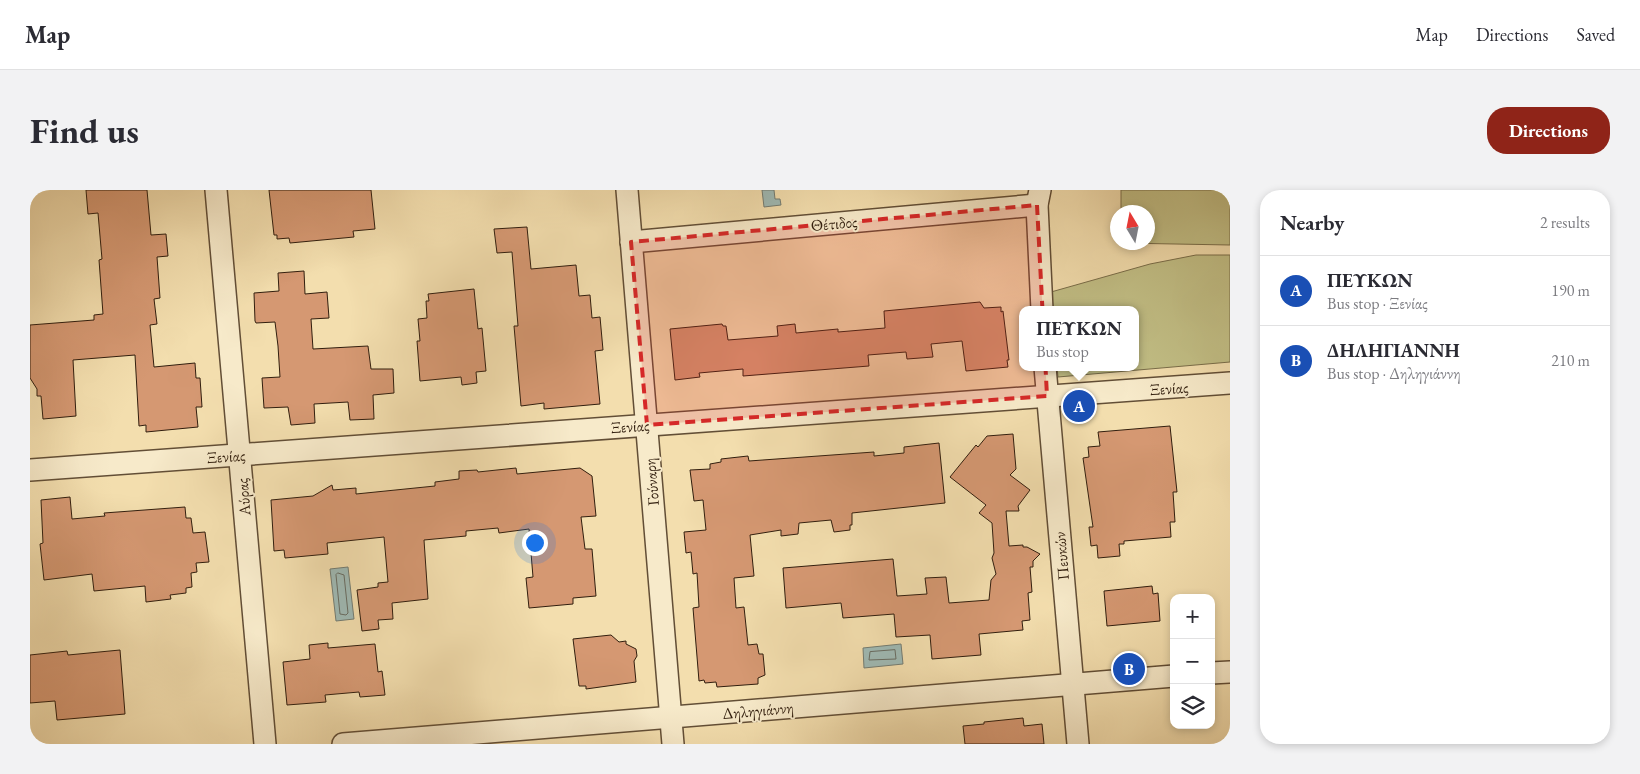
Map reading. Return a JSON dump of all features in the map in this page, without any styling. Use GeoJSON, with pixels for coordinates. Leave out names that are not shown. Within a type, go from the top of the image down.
{"type":"FeatureCollection","features":[{"type":"Feature","properties":{"kind":"street","name":"Αύρας"},"geometry":{"type":"LineString","coordinates":[[216,190],[265,744]]}},
{"type":"Feature","properties":{"kind":"street","name":"Γούναρη"},"geometry":{"type":"LineString","coordinates":[[627,190],[673,744]]}},
{"type":"Feature","properties":{"kind":"street","name":"Θέτιδος"},"geometry":{"type":"LineString","coordinates":[[631,242],[1038,197]]}},
{"type":"Feature","properties":{"kind":"street"},"geometry":{"type":"LineString","coordinates":[[1038,197],[1042,306]]}},
{"type":"Feature","properties":{"kind":"street","name":"Πευκών"},"geometry":{"type":"LineString","coordinates":[[1045,371],[1078,744]]}},
{"type":"Feature","properties":{"kind":"street","name":"Ξενίας"},"geometry":{"type":"LineString","coordinates":[[30,470],[1230,383]]}},
{"type":"Feature","properties":{"kind":"street"},"geometry":{"type":"LineString","coordinates":[[1215,673],[1230,672]]}},
{"type":"Feature","properties":{"kind":"street","name":"Δηληγιάννη"},"geometry":{"type":"LineString","coordinates":[[343,744],[1170,676]]}},
{"type":"Feature","properties":{"kind":"highlighted area"},"geometry":{"type":"Polygon","coordinates":[[[1037,205],[1047,396],[647,425],[631,242],[1037,205]]]}},
{"type":"Feature","properties":{"kind":"shaded area"},"geometry":{"type":"Polygon","coordinates":[[[1121,190],[1230,190],[1230,245],[1155,244],[1155,205],[1121,205],[1121,190]]]}},
{"type":"Feature","properties":{"kind":"shaded area"},"geometry":{"type":"Polygon","coordinates":[[[1196,255],[1230,255],[1230,362],[1139,370],[1139,306],[1053,306],[1051,292],[1150,264],[1196,255]]]}},
{"type":"Feature","properties":{"kind":"shaded area"},"geometry":{"type":"Polygon","coordinates":[[[1057,371],[1127,371],[1058,377],[1057,371]]]}},
{"type":"Feature","properties":{"kind":"water"},"geometry":{"type":"Polygon","coordinates":[[[762,190],[774,190],[775,199],[780,199],[781,205],[764,207],[762,190]]]}},
{"type":"Feature","properties":{"kind":"water"},"geometry":{"type":"Polygon","coordinates":[[[348,567],[354,619],[336,621],[330,569],[348,567]]]}},
{"type":"Feature","properties":{"kind":"water"},"geometry":{"type":"Polygon","coordinates":[[[901,644],[903,664],[864,668],[863,648],[901,644]]]}},
{"type":"Feature","properties":{"kind":"building"},"geometry":{"type":"Polygon","coordinates":[[[86,190],[147,190],[151,235],[166,234],[168,256],[157,257],[160,298],[154,299],[157,324],[150,325],[154,367],[195,363],[196,378],[200,378],[202,407],[196,407],[198,427],[146,432],[146,425],[139,426],[135,355],[73,360],[76,416],[43,419],[41,396],[37,396],[37,389],[30,378],[30,325],[94,320],[94,315],[103,314],[99,260],[102,259],[98,213],[88,214],[86,190]]]}},
{"type":"Feature","properties":{"kind":"building"},"geometry":{"type":"Polygon","coordinates":[[[269,190],[371,190],[375,229],[353,231],[354,237],[290,243],[289,238],[277,239],[277,235],[274,235],[269,190]]]}},
{"type":"Feature","properties":{"kind":"building"},"geometry":{"type":"Polygon","coordinates":[[[527,227],[531,269],[576,265],[579,296],[590,295],[592,318],[600,317],[603,350],[595,351],[600,404],[544,409],[544,403],[521,406],[514,326],[518,326],[512,252],[497,253],[494,229],[527,227]]]}},
{"type":"Feature","properties":{"kind":"building"},"geometry":{"type":"Polygon","coordinates":[[[304,271],[305,294],[327,292],[329,318],[311,319],[313,349],[368,346],[371,369],[393,369],[394,393],[373,395],[374,419],[350,420],[348,402],[314,404],[315,423],[291,425],[288,407],[264,408],[262,378],[280,377],[278,346],[275,322],[256,323],[255,321],[254,293],[279,291],[278,273],[304,271]]]}},
{"type":"Feature","properties":{"kind":"building"},"geometry":{"type":"Polygon","coordinates":[[[474,289],[478,329],[482,328],[486,371],[476,372],[477,383],[462,385],[461,377],[420,381],[417,341],[420,341],[418,319],[427,318],[426,301],[429,301],[428,294],[474,289]]]}},
{"type":"Feature","properties":{"kind":"building"},"geometry":{"type":"Polygon","coordinates":[[[980,302],[984,308],[1001,307],[1001,312],[1003,311],[1009,360],[1007,360],[1008,367],[966,371],[962,341],[931,344],[933,357],[907,359],[906,352],[868,355],[869,366],[743,376],[743,369],[699,373],[700,377],[675,380],[670,329],[722,324],[726,326],[728,340],[778,336],[777,326],[795,324],[796,333],[838,329],[838,332],[885,328],[884,311],[980,302]]]}},
{"type":"Feature","properties":{"kind":"building"},"geometry":{"type":"Polygon","coordinates":[[[1170,426],[1177,492],[1173,492],[1175,522],[1170,522],[1171,537],[1124,541],[1124,544],[1119,544],[1120,556],[1098,558],[1097,545],[1091,546],[1089,527],[1093,527],[1083,458],[1089,457],[1088,447],[1100,446],[1098,432],[1170,426]]]}},
{"type":"Feature","properties":{"kind":"building"},"geometry":{"type":"Polygon","coordinates":[[[1013,434],[1016,469],[1010,475],[1030,490],[1018,506],[1019,511],[1006,511],[1009,546],[1023,545],[1023,547],[1027,547],[1040,554],[1033,561],[1033,567],[1030,567],[1032,592],[1028,593],[1030,620],[1022,621],[1023,630],[979,634],[981,655],[932,659],[930,635],[896,637],[894,614],[843,618],[841,603],[786,608],[783,568],[893,559],[897,596],[927,594],[925,578],[946,577],[949,603],[989,600],[991,580],[996,574],[992,558],[994,553],[992,523],[979,513],[986,505],[950,477],[976,445],[978,447],[987,436],[1013,434]]]}},
{"type":"Feature","properties":{"kind":"building"},"geometry":{"type":"Polygon","coordinates":[[[939,443],[945,503],[852,513],[850,530],[834,532],[831,520],[799,523],[798,534],[781,536],[781,530],[750,535],[754,576],[734,578],[736,608],[744,607],[748,645],[757,644],[759,654],[763,654],[765,675],[758,678],[758,684],[717,687],[716,682],[705,683],[704,680],[699,681],[693,608],[699,607],[697,573],[693,574],[691,552],[686,553],[684,532],[706,530],[703,500],[694,501],[690,470],[710,469],[710,464],[721,462],[721,459],[748,456],[749,461],[874,452],[874,456],[904,453],[904,447],[939,443]]]}},
{"type":"Feature","properties":{"kind":"building"},"geometry":{"type":"Polygon","coordinates":[[[516,468],[517,474],[580,468],[592,476],[596,516],[581,517],[585,549],[592,549],[596,596],[573,598],[573,604],[529,608],[526,578],[533,577],[529,529],[499,533],[498,528],[466,531],[466,536],[424,540],[428,599],[392,603],[393,619],[378,620],[379,629],[362,631],[357,590],[378,587],[378,583],[388,582],[384,537],[327,543],[328,554],[285,558],[284,550],[274,551],[271,500],[313,496],[332,485],[333,490],[356,488],[356,494],[435,486],[435,482],[459,479],[459,471],[477,470],[478,472],[516,468]]]}},
{"type":"Feature","properties":{"kind":"building"},"geometry":{"type":"Polygon","coordinates":[[[70,497],[72,519],[105,516],[104,513],[185,507],[186,518],[191,518],[193,533],[205,532],[209,562],[196,563],[197,572],[191,573],[192,587],[186,588],[186,593],[170,595],[171,599],[146,602],[145,586],[94,591],[92,574],[44,580],[40,544],[43,543],[41,500],[70,497]]]}},
{"type":"Feature","properties":{"kind":"building"},"geometry":{"type":"Polygon","coordinates":[[[1152,586],[1153,594],[1158,593],[1160,621],[1107,626],[1104,591],[1152,586]]]}},
{"type":"Feature","properties":{"kind":"building"},"geometry":{"type":"Polygon","coordinates":[[[611,635],[619,642],[626,641],[626,644],[636,649],[637,656],[634,661],[636,682],[586,689],[586,686],[579,686],[573,639],[611,635]]]}},
{"type":"Feature","properties":{"kind":"building"},"geometry":{"type":"Polygon","coordinates":[[[328,643],[328,648],[375,644],[378,672],[382,671],[385,695],[360,697],[359,692],[325,695],[326,702],[287,705],[283,662],[310,659],[309,645],[328,643]]]}},
{"type":"Feature","properties":{"kind":"building"},"geometry":{"type":"Polygon","coordinates":[[[120,650],[125,714],[57,720],[55,701],[30,703],[30,655],[67,651],[68,655],[120,650]]]}},
{"type":"Feature","properties":{"kind":"building"},"geometry":{"type":"Polygon","coordinates":[[[1023,718],[1024,726],[1042,724],[1044,744],[965,744],[963,726],[1023,718]]]}},
{"type":"Feature","properties":{"kind":"place","name":"ΠΕΥΚΩΝ"},"geometry":{"type":"Point","coordinates":[1079,406]}},
{"type":"Feature","properties":{"kind":"place","name":"ΔΗΛΗΓΙΑΝΝΗ"},"geometry":{"type":"Point","coordinates":[1129,669]}}]}
